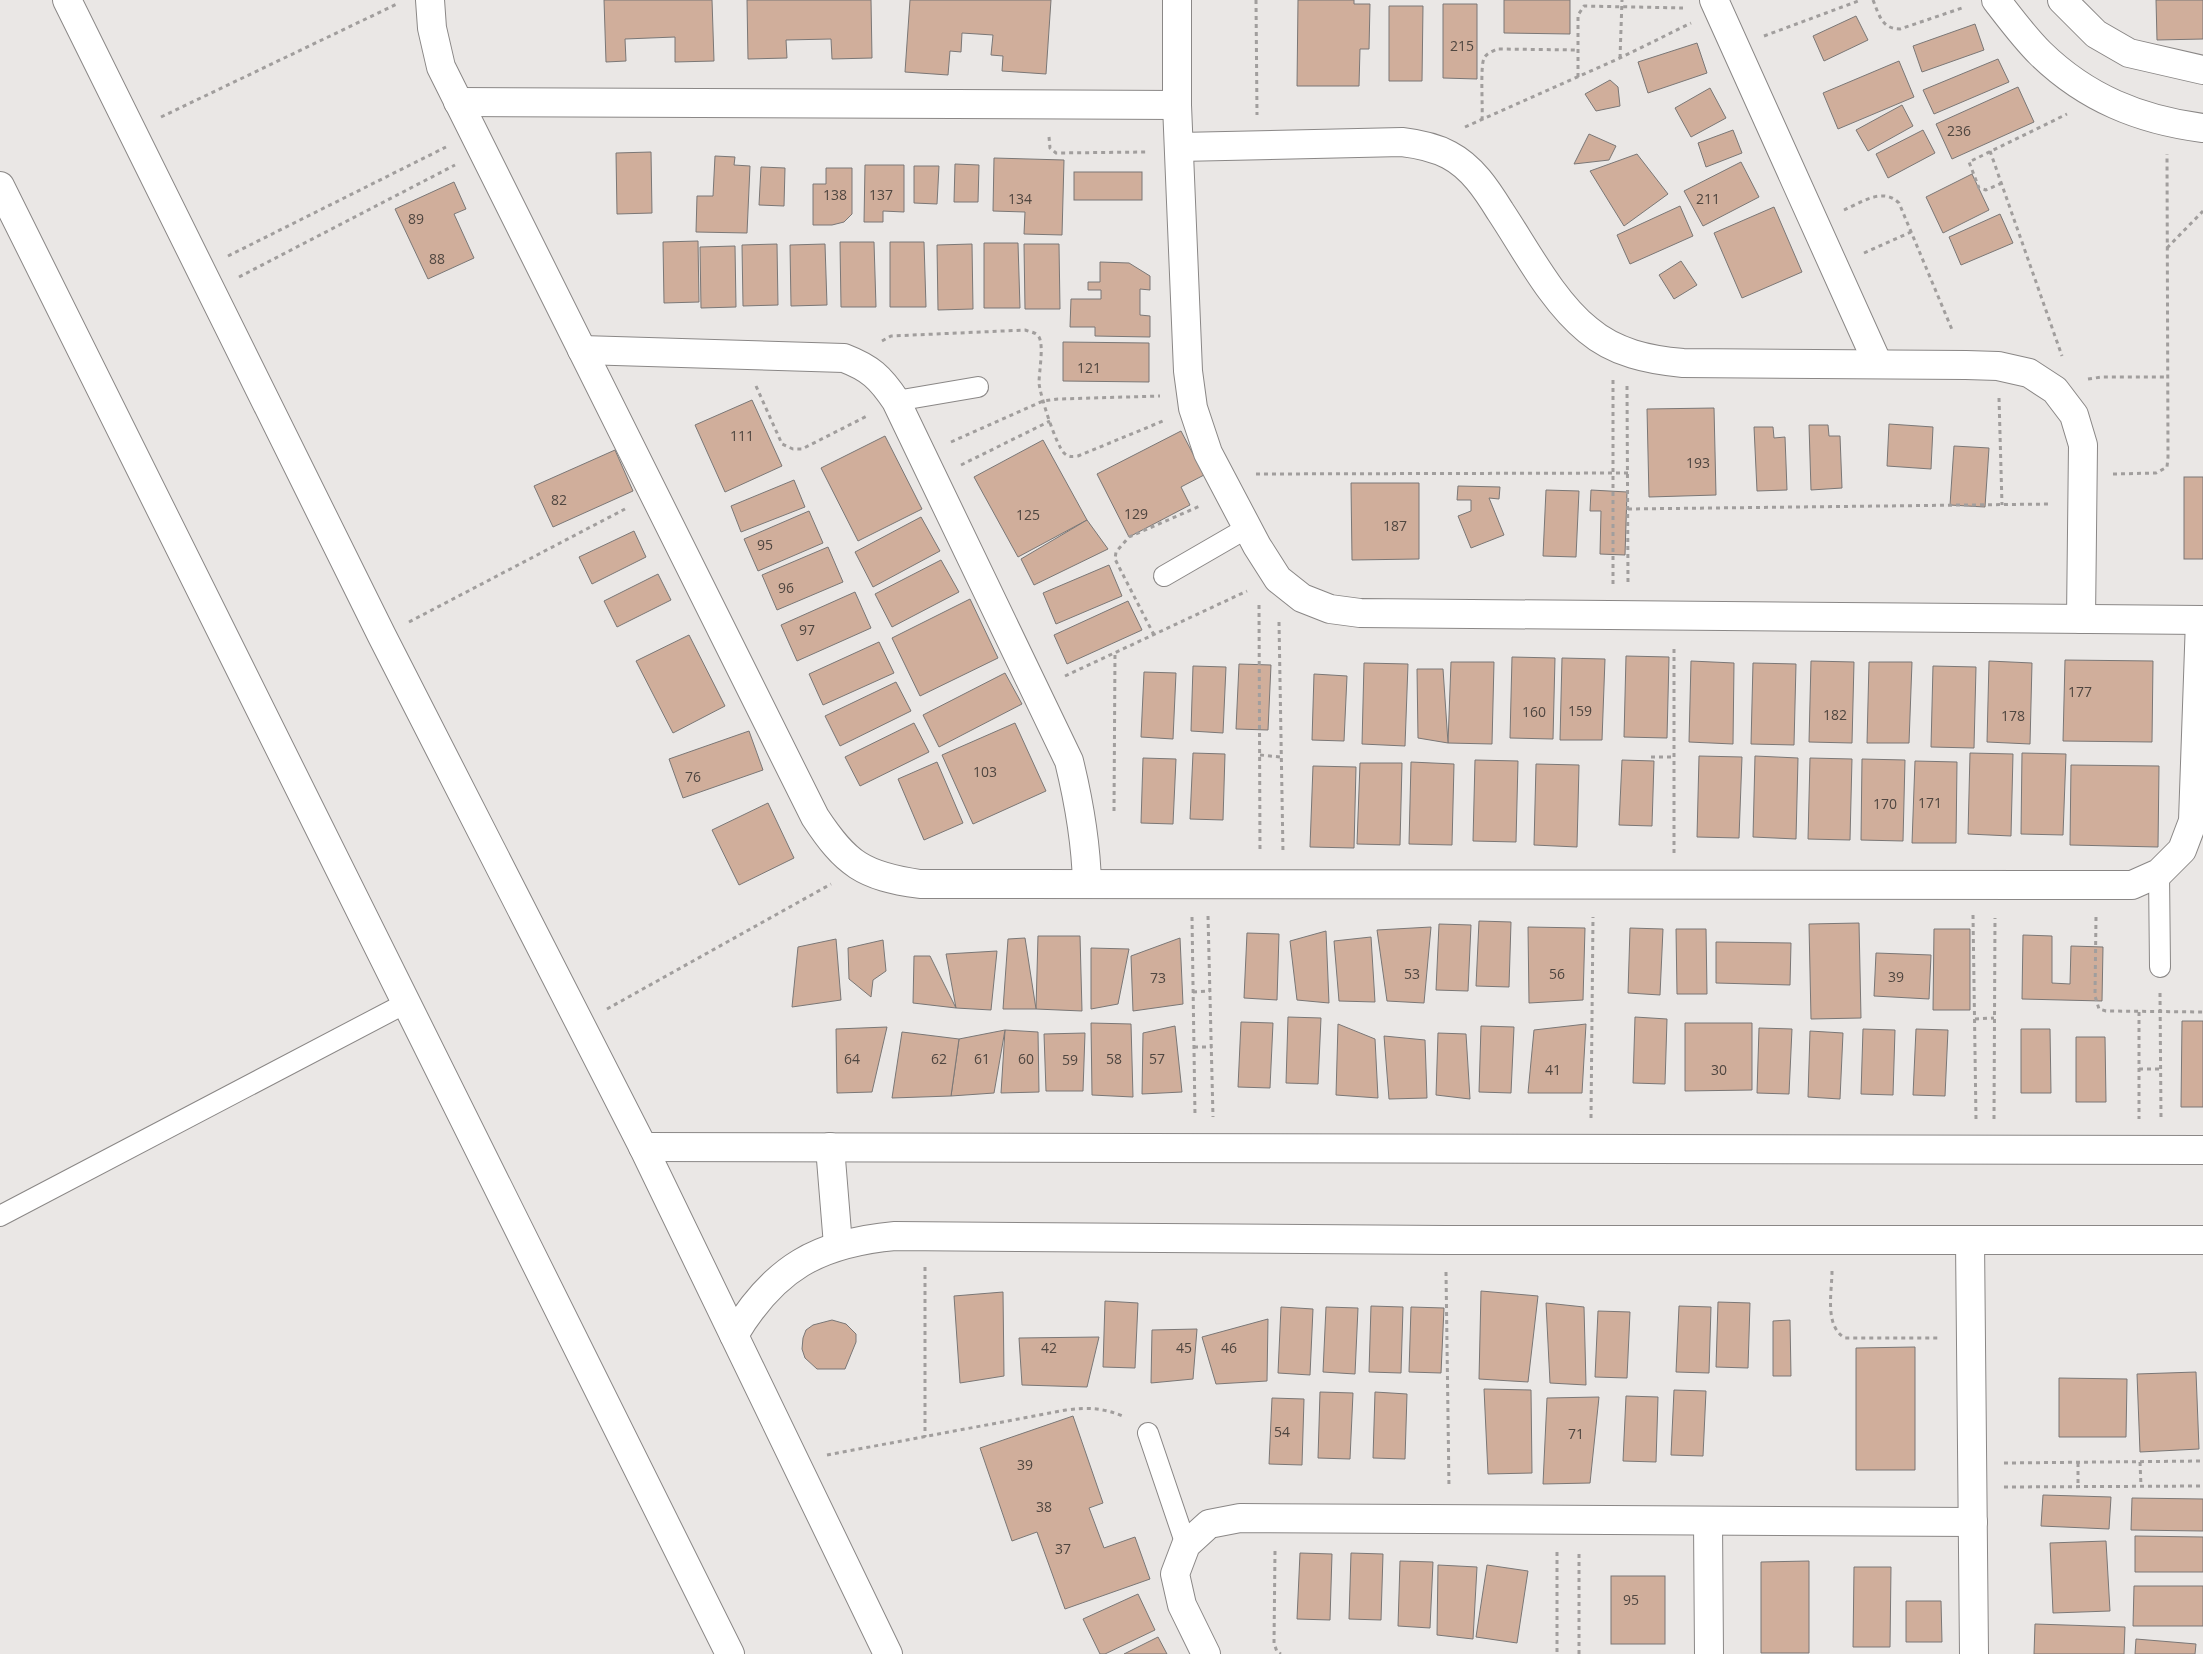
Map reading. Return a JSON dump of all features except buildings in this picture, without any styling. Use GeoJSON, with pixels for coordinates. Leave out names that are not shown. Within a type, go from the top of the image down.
{"type":"FeatureCollection","features":[{"type":"Feature","properties":{"kind":"street"},"geometry":{"type":"LineString","coordinates":[[67,0],[382,636],[643,1147],[888,1654]]}},
{"type":"Feature","properties":{"kind":"street"},"geometry":{"type":"LineString","coordinates":[[430,0],[432,28],[441,67],[458,102],[815,817],[834,846],[860,868],[888,880],[920,884],[2132,885],[2159,873],[2182,850],[2193,821],[2202,620],[1360,613],[1330,609],[1268,587],[1247,528],[1205,446],[1192,402],[1177,105],[1177,0]]}},
{"type":"Feature","properties":{"kind":"street"},"geometry":{"type":"LineString","coordinates":[[1996,0],[2039,52],[2069,78],[2102,98],[2133,113],[2167,124],[2203,128]]}},
{"type":"Feature","properties":{"kind":"street"},"geometry":{"type":"LineString","coordinates":[[2062,0],[2096,34],[2129,53],[2203,70]]}},
{"type":"Feature","properties":{"kind":"street"},"geometry":{"type":"LineString","coordinates":[[1716,5],[1878,364]]}},
{"type":"Feature","properties":{"kind":"street"},"geometry":{"type":"LineString","coordinates":[[458,102],[1177,105]]}},
{"type":"Feature","properties":{"kind":"street"},"geometry":{"type":"LineString","coordinates":[[1179,152],[1258,145],[1402,142],[1425,145],[1451,156],[1474,173],[1568,311],[1588,331],[1620,349],[1655,360],[1683,363],[1998,366],[2029,373],[2063,386],[2083,445],[2081,619]]}},
{"type":"Feature","properties":{"kind":"street"},"geometry":{"type":"LineString","coordinates":[[0,186],[730,1654]]}},
{"type":"Feature","properties":{"kind":"street"},"geometry":{"type":"LineString","coordinates":[[582,350],[844,358],[865,366],[883,382],[896,401],[1068,761],[1079,801],[1088,884]]}},
{"type":"Feature","properties":{"kind":"street"},"geometry":{"type":"LineString","coordinates":[[643,1147],[2203,1150]]}},
{"type":"Feature","properties":{"kind":"street"},"geometry":{"type":"LineString","coordinates":[[830,1147],[838,1245]]}},
{"type":"Feature","properties":{"kind":"street"},"geometry":{"type":"LineString","coordinates":[[734,1335],[749,1311],[766,1290],[787,1272],[812,1256],[838,1245],[867,1239],[924,1237],[1446,1240],[2203,1240]]}},
{"type":"Feature","properties":{"kind":"street"},"geometry":{"type":"LineString","coordinates":[[1970,1240],[1974,1654]]}},
{"type":"Feature","properties":{"kind":"street"},"geometry":{"type":"LineString","coordinates":[[1206,1654],[1182,1605],[1176,1574],[1186,1545],[1209,1524],[1240,1518],[1973,1522]]}},
{"type":"Feature","properties":{"kind":"street"},"geometry":{"type":"LineString","coordinates":[[1708,1521],[1709,1654]]}},
{"type":"Feature","properties":{"kind":"lane"},"geometry":{"type":"LineString","coordinates":[[896,401],[978,387]]}},
{"type":"Feature","properties":{"kind":"lane"},"geometry":{"type":"LineString","coordinates":[[1164,576],[1247,528]]}},
{"type":"Feature","properties":{"kind":"lane"},"geometry":{"type":"LineString","coordinates":[[2159,873],[2160,967]]}},
{"type":"Feature","properties":{"kind":"lane"},"geometry":{"type":"LineString","coordinates":[[0,1216],[406,1004]]}},
{"type":"Feature","properties":{"kind":"lane"},"geometry":{"type":"LineString","coordinates":[[1148,1433],[1186,1545]]}},
{"type":"Feature","properties":{"kind":"path"},"geometry":{"type":"LineString","coordinates":[[132,131],[407,0]]}},
{"type":"Feature","properties":{"kind":"path"},"geometry":{"type":"LineString","coordinates":[[1256,0],[1258,145]]}},
{"type":"Feature","properties":{"kind":"path"},"geometry":{"type":"LineString","coordinates":[[1620,58],[1622,0]]}},
{"type":"Feature","properties":{"kind":"path"},"geometry":{"type":"LineString","coordinates":[[1735,46],[1861,0]]}},
{"type":"Feature","properties":{"kind":"path"},"geometry":{"type":"LineString","coordinates":[[1873,0],[1881,22],[1892,29],[1900,29],[1966,6]]}},
{"type":"Feature","properties":{"kind":"path"},"geometry":{"type":"LineString","coordinates":[[1578,77],[1578,15],[1584,6],[1716,5]]}},
{"type":"Feature","properties":{"kind":"path"},"geometry":{"type":"LineString","coordinates":[[1425,145],[1620,58],[1716,5]]}},
{"type":"Feature","properties":{"kind":"path"},"geometry":{"type":"LineString","coordinates":[[1482,120],[1484,58],[1490,53],[1497,49],[1578,50]]}},
{"type":"Feature","properties":{"kind":"path"},"geometry":{"type":"LineString","coordinates":[[2002,183],[1982,190],[1979,188],[1969,165],[1972,159],[2102,98]]}},
{"type":"Feature","properties":{"kind":"path"},"geometry":{"type":"LineString","coordinates":[[1049,105],[1050,148],[1056,154],[1179,152]]}},
{"type":"Feature","properties":{"kind":"path"},"geometry":{"type":"LineString","coordinates":[[2083,474],[2156,474],[2167,467],[2167,124]]}},
{"type":"Feature","properties":{"kind":"path"},"geometry":{"type":"LineString","coordinates":[[206,281],[478,142]]}},
{"type":"Feature","properties":{"kind":"path"},"geometry":{"type":"LineString","coordinates":[[206,281],[478,142]]}},
{"type":"Feature","properties":{"kind":"path"},"geometry":{"type":"LineString","coordinates":[[1990,151],[2002,183],[2063,386],[2102,377],[2167,377]]}},
{"type":"Feature","properties":{"kind":"path"},"geometry":{"type":"LineString","coordinates":[[1814,222],[1881,194],[1888,195],[1899,203],[1966,365]]}},
{"type":"Feature","properties":{"kind":"path"},"geometry":{"type":"LineString","coordinates":[[2166,248],[2203,211]]}},
{"type":"Feature","properties":{"kind":"path"},"geometry":{"type":"LineString","coordinates":[[1834,266],[1911,232]]}},
{"type":"Feature","properties":{"kind":"path"},"geometry":{"type":"LineString","coordinates":[[865,366],[871,353],[879,343],[891,336],[1025,330],[1035,333],[1039,338],[1039,383],[1043,401],[1058,444],[1064,453],[1071,457],[1078,456],[1192,402]]}},
{"type":"Feature","properties":{"kind":"path"},"geometry":{"type":"LineString","coordinates":[[1620,349],[1613,473],[1621,615]]}},
{"type":"Feature","properties":{"kind":"path"},"geometry":{"type":"LineString","coordinates":[[1620,349],[1628,473],[1628,510],[1621,615]]}},
{"type":"Feature","properties":{"kind":"path"},"geometry":{"type":"LineString","coordinates":[[742,354],[782,444],[793,448],[802,449],[896,401]]}},
{"type":"Feature","properties":{"kind":"path"},"geometry":{"type":"LineString","coordinates":[[1998,366],[2002,505]]}},
{"type":"Feature","properties":{"kind":"path"},"geometry":{"type":"LineString","coordinates":[[928,467],[1043,401],[1058,399],[1192,402]]}},
{"type":"Feature","properties":{"kind":"path"},"geometry":{"type":"LineString","coordinates":[[928,467],[1050,421]]}},
{"type":"Feature","properties":{"kind":"path"},"geometry":{"type":"LineString","coordinates":[[1218,474],[1628,473]]}},
{"type":"Feature","properties":{"kind":"path"},"geometry":{"type":"LineString","coordinates":[[382,636],[654,494]]}},
{"type":"Feature","properties":{"kind":"path"},"geometry":{"type":"LineString","coordinates":[[1628,510],[2082,504]]}},
{"type":"Feature","properties":{"kind":"path"},"geometry":{"type":"LineString","coordinates":[[1268,587],[1260,755],[1272,884]]}},
{"type":"Feature","properties":{"kind":"path"},"geometry":{"type":"LineString","coordinates":[[1268,587],[1281,757],[1272,884]]}},
{"type":"Feature","properties":{"kind":"path"},"geometry":{"type":"LineString","coordinates":[[1034,690],[1250,590]]}},
{"type":"Feature","properties":{"kind":"path"},"geometry":{"type":"LineString","coordinates":[[1674,615],[1674,884]]}},
{"type":"Feature","properties":{"kind":"path"},"geometry":{"type":"LineString","coordinates":[[1114,816],[1115,652]]}},
{"type":"Feature","properties":{"kind":"path"},"geometry":{"type":"LineString","coordinates":[[1260,755],[1281,757]]}},
{"type":"Feature","properties":{"kind":"path"},"geometry":{"type":"LineString","coordinates":[[1651,757],[1674,757]]}},
{"type":"Feature","properties":{"kind":"path"},"geometry":{"type":"LineString","coordinates":[[581,1024],[860,868]]}},
{"type":"Feature","properties":{"kind":"path"},"geometry":{"type":"LineString","coordinates":[[1199,884],[1210,991],[1212,1047],[1205,1148]]}},
{"type":"Feature","properties":{"kind":"path"},"geometry":{"type":"LineString","coordinates":[[1199,884],[1193,992],[1194,1047],[1205,1148]]}},
{"type":"Feature","properties":{"kind":"path"},"geometry":{"type":"LineString","coordinates":[[1591,1149],[1593,884]]}},
{"type":"Feature","properties":{"kind":"path"},"geometry":{"type":"LineString","coordinates":[[1984,884],[1994,1018],[1985,1150]]}},
{"type":"Feature","properties":{"kind":"path"},"geometry":{"type":"LineString","coordinates":[[1984,884],[1975,1019],[1985,1150]]}},
{"type":"Feature","properties":{"kind":"path"},"geometry":{"type":"LineString","coordinates":[[2096,884],[2096,1003],[2099,1009],[2139,1012],[2203,1012]]}},
{"type":"Feature","properties":{"kind":"path"},"geometry":{"type":"LineString","coordinates":[[2150,1150],[2161,1070],[2160,967]]}},
{"type":"Feature","properties":{"kind":"path"},"geometry":{"type":"LineString","coordinates":[[1193,992],[1210,991]]}},
{"type":"Feature","properties":{"kind":"path"},"geometry":{"type":"LineString","coordinates":[[2139,1012],[2139,1069],[2150,1150]]}},
{"type":"Feature","properties":{"kind":"path"},"geometry":{"type":"LineString","coordinates":[[1975,1019],[1994,1018]]}},
{"type":"Feature","properties":{"kind":"path"},"geometry":{"type":"LineString","coordinates":[[1194,1047],[1212,1047]]}},
{"type":"Feature","properties":{"kind":"path"},"geometry":{"type":"LineString","coordinates":[[2139,1069],[2161,1070]]}},
{"type":"Feature","properties":{"kind":"path"},"geometry":{"type":"LineString","coordinates":[[924,1237],[925,1437]]}},
{"type":"Feature","properties":{"kind":"path"},"geometry":{"type":"LineString","coordinates":[[1446,1240],[1449,1519]]}},
{"type":"Feature","properties":{"kind":"path"},"geometry":{"type":"LineString","coordinates":[[1832,1240],[1832,1324],[1837,1333],[1845,1338],[1972,1338]]}},
{"type":"Feature","properties":{"kind":"path"},"geometry":{"type":"LineString","coordinates":[[795,1461],[1088,1407],[1110,1410],[1130,1420],[1148,1433]]}},
{"type":"Feature","properties":{"kind":"path"},"geometry":{"type":"LineString","coordinates":[[2140,1462],[2141,1486]]}},
{"type":"Feature","properties":{"kind":"path"},"geometry":{"type":"LineString","coordinates":[[1972,1475],[2078,1463],[2203,1462]]}},
{"type":"Feature","properties":{"kind":"path"},"geometry":{"type":"LineString","coordinates":[[2078,1463],[2078,1487]]}},
{"type":"Feature","properties":{"kind":"path"},"geometry":{"type":"LineString","coordinates":[[1972,1475],[2078,1487],[2203,1486]]}},
{"type":"Feature","properties":{"kind":"path"},"geometry":{"type":"LineString","coordinates":[[1276,1518],[1274,1644],[1277,1652],[1281,1654]]}},
{"type":"Feature","properties":{"kind":"path"},"geometry":{"type":"LineString","coordinates":[[1557,1654],[1568,1520]]}},
{"type":"Feature","properties":{"kind":"path"},"geometry":{"type":"LineString","coordinates":[[1568,1520],[1579,1654]]}}]}
